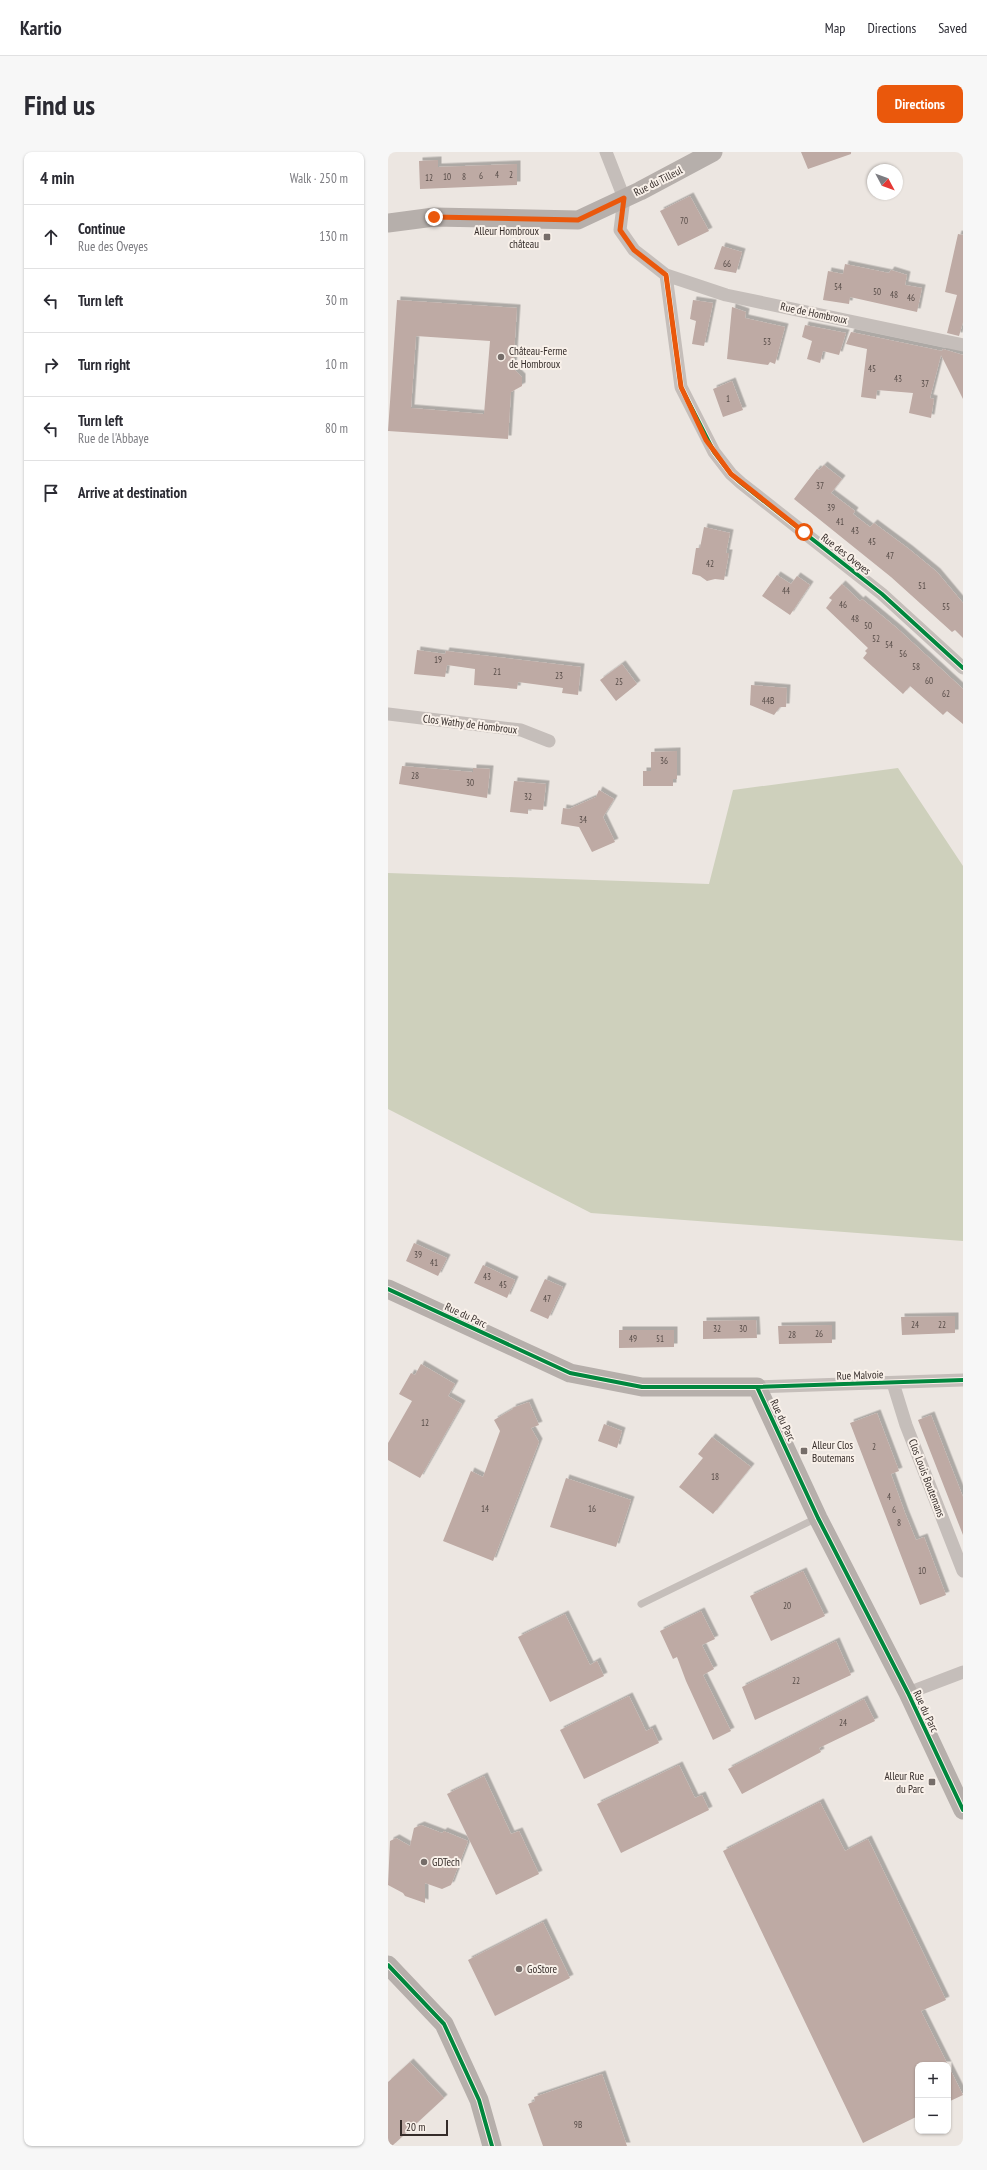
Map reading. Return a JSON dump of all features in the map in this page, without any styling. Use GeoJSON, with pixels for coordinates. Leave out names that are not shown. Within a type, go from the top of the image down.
{"type":"FeatureCollection","features":[{"type":"Feature","properties":{"kind":"street"},"geometry":{"type":"LineString","coordinates":[[606,152],[624,198]]}},
{"type":"Feature","properties":{"kind":"street","name":"Rue du Tilleul"},"geometry":{"type":"LineString","coordinates":[[388,223],[434,217],[578,220],[640,192],[713,152]]}},
{"type":"Feature","properties":{"kind":"street","name":"Rue de Hombroux"},"geometry":{"type":"LineString","coordinates":[[624,198],[620,230],[634,250],[666,275],[726,295],[963,345]]}},
{"type":"Feature","properties":{"kind":"street","name":"Rue des Oveyes"},"geometry":{"type":"LineString","coordinates":[[666,275],[681,387],[706,440],[722,464],[741,483],[909,617],[963,668]]}},
{"type":"Feature","properties":{"kind":"street","name":"Clos Wathy de Hombroux"},"geometry":{"type":"LineString","coordinates":[[388,714],[521,730],[549,741]]}},
{"type":"Feature","properties":{"kind":"street","name":"Rue du Parc"},"geometry":{"type":"LineString","coordinates":[[388,1289],[570,1373],[642,1386],[757,1387],[818,1518],[908,1694],[963,1810]]}},
{"type":"Feature","properties":{"kind":"street","name":"Rue Malvoie"},"geometry":{"type":"LineString","coordinates":[[757,1387],[963,1380]]}},
{"type":"Feature","properties":{"kind":"street","name":"Clos Louis Boutemans"},"geometry":{"type":"LineString","coordinates":[[894,1383],[906,1425],[963,1572]]}},
{"type":"Feature","properties":{"kind":"street"},"geometry":{"type":"LineString","coordinates":[[908,1694],[963,1672]]}},
{"type":"Feature","properties":{"kind":"street"},"geometry":{"type":"LineString","coordinates":[[388,1965],[444,2024],[479,2100],[492,2146]]}},
{"type":"Feature","properties":{"kind":"lane"},"geometry":{"type":"LineString","coordinates":[[641,1604],[818,1518]]}},
{"type":"Feature","properties":{"kind":"green space"},"geometry":{"type":"Polygon","coordinates":[[[898,768],[963,866],[963,1241],[591,1213],[388,1109],[388,873],[709,884],[733,790],[898,768]]]}},
{"type":"Feature","properties":{"kind":"building"},"geometry":{"type":"Polygon","coordinates":[[[801,152],[851,152],[851,154],[808,169],[801,152]]]}},
{"type":"Feature","properties":{"kind":"building"},"geometry":{"type":"Polygon","coordinates":[[[438,160],[438,167],[517,164],[517,185],[420,189],[419,161],[438,160]]]}},
{"type":"Feature","properties":{"kind":"building"},"geometry":{"type":"Polygon","coordinates":[[[690,196],[709,231],[678,246],[660,211],[690,196]]]}},
{"type":"Feature","properties":{"kind":"building"},"geometry":{"type":"Polygon","coordinates":[[[958,234],[963,235],[963,322],[959,336],[947,333],[957,295],[945,292],[958,234]]]}},
{"type":"Feature","properties":{"kind":"building"},"geometry":{"type":"Polygon","coordinates":[[[722,246],[742,252],[736,273],[714,269],[722,246]]]}},
{"type":"Feature","properties":{"kind":"building"},"geometry":{"type":"Polygon","coordinates":[[[845,264],[889,273],[891,270],[907,275],[905,285],[922,288],[917,312],[850,297],[849,304],[823,300],[828,271],[843,274],[845,264]]]}},
{"type":"Feature","properties":{"kind":"building","name":"Château-Ferme de Hombroux"},"geometry":{"type":"Polygon","coordinates":[[[397,300],[517,308],[513,368],[522,377],[522,386],[511,392],[508,439],[388,431],[397,300]],[[416,336],[411,408],[484,414],[490,341],[416,336]]]}},
{"type":"Feature","properties":{"kind":"building"},"geometry":{"type":"Polygon","coordinates":[[[693,300],[713,303],[704,346],[692,344],[696,321],[690,319],[693,300]]]}},
{"type":"Feature","properties":{"kind":"building"},"geometry":{"type":"Polygon","coordinates":[[[732,307],[746,312],[745,318],[785,327],[775,364],[770,362],[768,365],[727,359],[732,307]]]}},
{"type":"Feature","properties":{"kind":"building"},"geometry":{"type":"Polygon","coordinates":[[[805,325],[846,333],[839,355],[823,351],[820,363],[807,359],[812,341],[802,337],[805,325]]]}},
{"type":"Feature","properties":{"kind":"building"},"geometry":{"type":"Polygon","coordinates":[[[851,332],[942,351],[943,349],[963,355],[963,399],[941,355],[930,398],[934,399],[931,418],[909,413],[913,393],[877,390],[876,399],[861,397],[867,349],[846,344],[851,332]]]}},
{"type":"Feature","properties":{"kind":"building"},"geometry":{"type":"Polygon","coordinates":[[[732,381],[743,410],[723,417],[713,389],[732,381]]]}},
{"type":"Feature","properties":{"kind":"building"},"geometry":{"type":"Polygon","coordinates":[[[824,465],[842,479],[831,493],[855,511],[853,514],[870,527],[874,523],[937,572],[963,603],[963,638],[955,630],[952,632],[891,577],[794,499],[817,469],[819,470],[824,465]]]}},
{"type":"Feature","properties":{"kind":"building"},"geometry":{"type":"Polygon","coordinates":[[[704,527],[730,533],[726,553],[729,553],[724,580],[715,579],[707,581],[700,576],[692,574],[696,548],[700,548],[704,527]]]}},
{"type":"Feature","properties":{"kind":"building"},"geometry":{"type":"Polygon","coordinates":[[[777,575],[791,584],[797,576],[810,585],[790,615],[762,596],[777,575]]]}},
{"type":"Feature","properties":{"kind":"building"},"geometry":{"type":"Polygon","coordinates":[[[842,584],[860,601],[862,599],[898,629],[963,689],[963,724],[947,711],[943,715],[910,686],[903,694],[863,658],[867,653],[865,651],[868,648],[826,608],[832,600],[829,598],[842,584]]]}},
{"type":"Feature","properties":{"kind":"building"},"geometry":{"type":"Polygon","coordinates":[[[417,650],[445,654],[446,651],[581,667],[578,695],[562,693],[563,688],[518,682],[517,689],[474,685],[475,669],[447,665],[445,677],[414,674],[417,650]]]}},
{"type":"Feature","properties":{"kind":"building"},"geometry":{"type":"Polygon","coordinates":[[[622,664],[637,684],[616,701],[600,680],[622,664]]]}},
{"type":"Feature","properties":{"kind":"building"},"geometry":{"type":"Polygon","coordinates":[[[751,685],[787,688],[786,707],[780,707],[774,715],[750,705],[751,685]]]}},
{"type":"Feature","properties":{"kind":"building"},"geometry":{"type":"Polygon","coordinates":[[[677,751],[677,779],[673,779],[673,786],[643,786],[643,771],[651,771],[651,752],[677,751]]]}},
{"type":"Feature","properties":{"kind":"building"},"geometry":{"type":"Polygon","coordinates":[[[402,766],[473,772],[473,768],[490,769],[487,798],[399,784],[402,766]]]}},
{"type":"Feature","properties":{"kind":"building"},"geometry":{"type":"Polygon","coordinates":[[[514,781],[546,784],[543,810],[528,809],[528,814],[510,812],[514,781]]]}},
{"type":"Feature","properties":{"kind":"building"},"geometry":{"type":"Polygon","coordinates":[[[599,790],[614,799],[603,817],[615,842],[592,852],[579,827],[561,824],[563,808],[569,809],[596,797],[599,790]]]}},
{"type":"Feature","properties":{"kind":"building"},"geometry":{"type":"Polygon","coordinates":[[[414,1243],[447,1258],[438,1276],[406,1261],[414,1243]]]}},
{"type":"Feature","properties":{"kind":"building"},"geometry":{"type":"Polygon","coordinates":[[[483,1265],[515,1280],[507,1298],[474,1283],[483,1265]]]}},
{"type":"Feature","properties":{"kind":"building"},"geometry":{"type":"Polygon","coordinates":[[[545,1279],[563,1287],[548,1319],[530,1311],[545,1279]]]}},
{"type":"Feature","properties":{"kind":"building"},"geometry":{"type":"Polygon","coordinates":[[[955,1316],[955,1333],[902,1335],[901,1317],[955,1316]]]}},
{"type":"Feature","properties":{"kind":"building"},"geometry":{"type":"Polygon","coordinates":[[[756,1320],[757,1338],[703,1339],[703,1321],[756,1320]]]}},
{"type":"Feature","properties":{"kind":"building"},"geometry":{"type":"Polygon","coordinates":[[[832,1325],[832,1343],[779,1344],[778,1326],[832,1325]]]}},
{"type":"Feature","properties":{"kind":"building"},"geometry":{"type":"Polygon","coordinates":[[[619,1330],[674,1330],[674,1347],[619,1348],[619,1330]]]}},
{"type":"Feature","properties":{"kind":"building"},"geometry":{"type":"Polygon","coordinates":[[[421,1364],[455,1384],[448,1396],[462,1404],[420,1478],[388,1460],[388,1443],[412,1401],[399,1394],[411,1373],[415,1375],[421,1364]]]}},
{"type":"Feature","properties":{"kind":"building"},"geometry":{"type":"Polygon","coordinates":[[[529,1402],[539,1425],[531,1428],[539,1442],[493,1561],[443,1541],[471,1471],[483,1477],[500,1431],[494,1420],[513,1409],[512,1408],[529,1402]]]}},
{"type":"Feature","properties":{"kind":"building"},"geometry":{"type":"Polygon","coordinates":[[[877,1413],[899,1471],[891,1474],[905,1513],[916,1540],[924,1537],[946,1595],[920,1605],[850,1423],[877,1413]]]}},
{"type":"Feature","properties":{"kind":"building"},"geometry":{"type":"Polygon","coordinates":[[[931,1415],[963,1497],[963,1535],[918,1420],[931,1415]]]}},
{"type":"Feature","properties":{"kind":"building"},"geometry":{"type":"Polygon","coordinates":[[[604,1424],[622,1431],[617,1448],[598,1441],[604,1424]]]}},
{"type":"Feature","properties":{"kind":"building"},"geometry":{"type":"Polygon","coordinates":[[[712,1437],[751,1467],[713,1514],[679,1487],[703,1458],[698,1454],[712,1437]]]}},
{"type":"Feature","properties":{"kind":"building"},"geometry":{"type":"Polygon","coordinates":[[[566,1478],[631,1500],[616,1547],[550,1527],[566,1478]]]}},
{"type":"Feature","properties":{"kind":"building"},"geometry":{"type":"Polygon","coordinates":[[[803,1571],[825,1616],[771,1641],[750,1596],[803,1571]]]}},
{"type":"Feature","properties":{"kind":"building"},"geometry":{"type":"Polygon","coordinates":[[[701,1611],[715,1639],[702,1645],[714,1669],[703,1675],[731,1731],[713,1740],[686,1681],[677,1657],[673,1659],[660,1631],[701,1611]]]}},
{"type":"Feature","properties":{"kind":"building"},"geometry":{"type":"Polygon","coordinates":[[[565,1614],[590,1665],[597,1661],[604,1676],[550,1702],[518,1637],[565,1614]]]}},
{"type":"Feature","properties":{"kind":"building"},"geometry":{"type":"Polygon","coordinates":[[[836,1641],[851,1675],[755,1720],[742,1687],[836,1641]]]}},
{"type":"Feature","properties":{"kind":"building"},"geometry":{"type":"Polygon","coordinates":[[[629,1696],[646,1731],[652,1728],[659,1743],[584,1779],[560,1730],[629,1696]]]}},
{"type":"Feature","properties":{"kind":"building"},"geometry":{"type":"Polygon","coordinates":[[[864,1699],[875,1721],[819,1748],[821,1752],[742,1794],[728,1769],[864,1699]]]}},
{"type":"Feature","properties":{"kind":"building"},"geometry":{"type":"Polygon","coordinates":[[[679,1765],[695,1798],[702,1795],[709,1810],[621,1853],[597,1804],[679,1765]]]}},
{"type":"Feature","properties":{"kind":"building"},"geometry":{"type":"Polygon","coordinates":[[[484,1776],[511,1834],[519,1831],[539,1874],[496,1895],[447,1794],[484,1776]]]}},
{"type":"Feature","properties":{"kind":"building"},"geometry":{"type":"Polygon","coordinates":[[[820,1802],[845,1851],[868,1839],[946,2000],[921,2011],[946,2062],[915,2062],[915,2117],[863,2143],[723,1851],[820,1802]]]}},
{"type":"Feature","properties":{"kind":"building","name":"GDTech"},"geometry":{"type":"Polygon","coordinates":[[[421,1825],[442,1833],[444,1831],[468,1841],[451,1885],[442,1889],[425,1883],[425,1903],[405,1896],[403,1893],[388,1885],[390,1841],[396,1838],[410,1846],[414,1828],[421,1825]]]}},
{"type":"Feature","properties":{"kind":"building","name":"GoStore"},"geometry":{"type":"Polygon","coordinates":[[[543,1922],[570,1978],[495,2016],[468,1960],[543,1922]]]}},
{"type":"Feature","properties":{"kind":"building"},"geometry":{"type":"Polygon","coordinates":[[[410,2062],[444,2098],[392,2146],[388,2146],[388,2082],[410,2062]]]}},
{"type":"Feature","properties":{"kind":"building"},"geometry":{"type":"Polygon","coordinates":[[[951,2071],[963,2095],[951,2101],[951,2071]]]}},
{"type":"Feature","properties":{"kind":"building"},"geometry":{"type":"Polygon","coordinates":[[[602,2074],[627,2146],[543,2146],[528,2104],[535,2101],[534,2097],[602,2074]]]}},
{"type":"Feature","properties":{"kind":"cycle path"},"geometry":{"type":"LineString","coordinates":[[666,275],[681,387],[714,452],[731,474],[741,483],[882,594],[963,668]]}},
{"type":"Feature","properties":{"kind":"cycle path"},"geometry":{"type":"LineString","coordinates":[[388,1289],[570,1373],[642,1387],[757,1387],[963,1380]]}},
{"type":"Feature","properties":{"kind":"cycle path"},"geometry":{"type":"LineString","coordinates":[[757,1387],[818,1518],[908,1693],[963,1810]]}},
{"type":"Feature","properties":{"kind":"cycle path"},"geometry":{"type":"LineString","coordinates":[[388,1965],[444,2024],[479,2100],[492,2146]]}},
{"type":"Feature","properties":{"kind":"place","name":"Alleur Hombroux château"},"geometry":{"type":"Point","coordinates":[547,237]}},
{"type":"Feature","properties":{"kind":"place","name":"Château-Ferme de Hombroux"},"geometry":{"type":"Point","coordinates":[501,357]}},
{"type":"Feature","properties":{"kind":"place","name":"Alleur Clos Boutemans"},"geometry":{"type":"Point","coordinates":[804,1451]}},
{"type":"Feature","properties":{"kind":"place","name":"Alleur Rue du Parc"},"geometry":{"type":"Point","coordinates":[932,1782]}},
{"type":"Feature","properties":{"kind":"place","name":"GDTech"},"geometry":{"type":"Point","coordinates":[424,1862]}},
{"type":"Feature","properties":{"kind":"place","name":"GoStore"},"geometry":{"type":"Point","coordinates":[519,1969]}},
{"type":"Feature","properties":{"kind":"route"},"geometry":{"type":"LineString","coordinates":[[434,217],[578,220],[624,198],[620,230],[634,250],[666,275],[681,387],[706,440],[722,464],[731,474],[804,532]]}}]}
